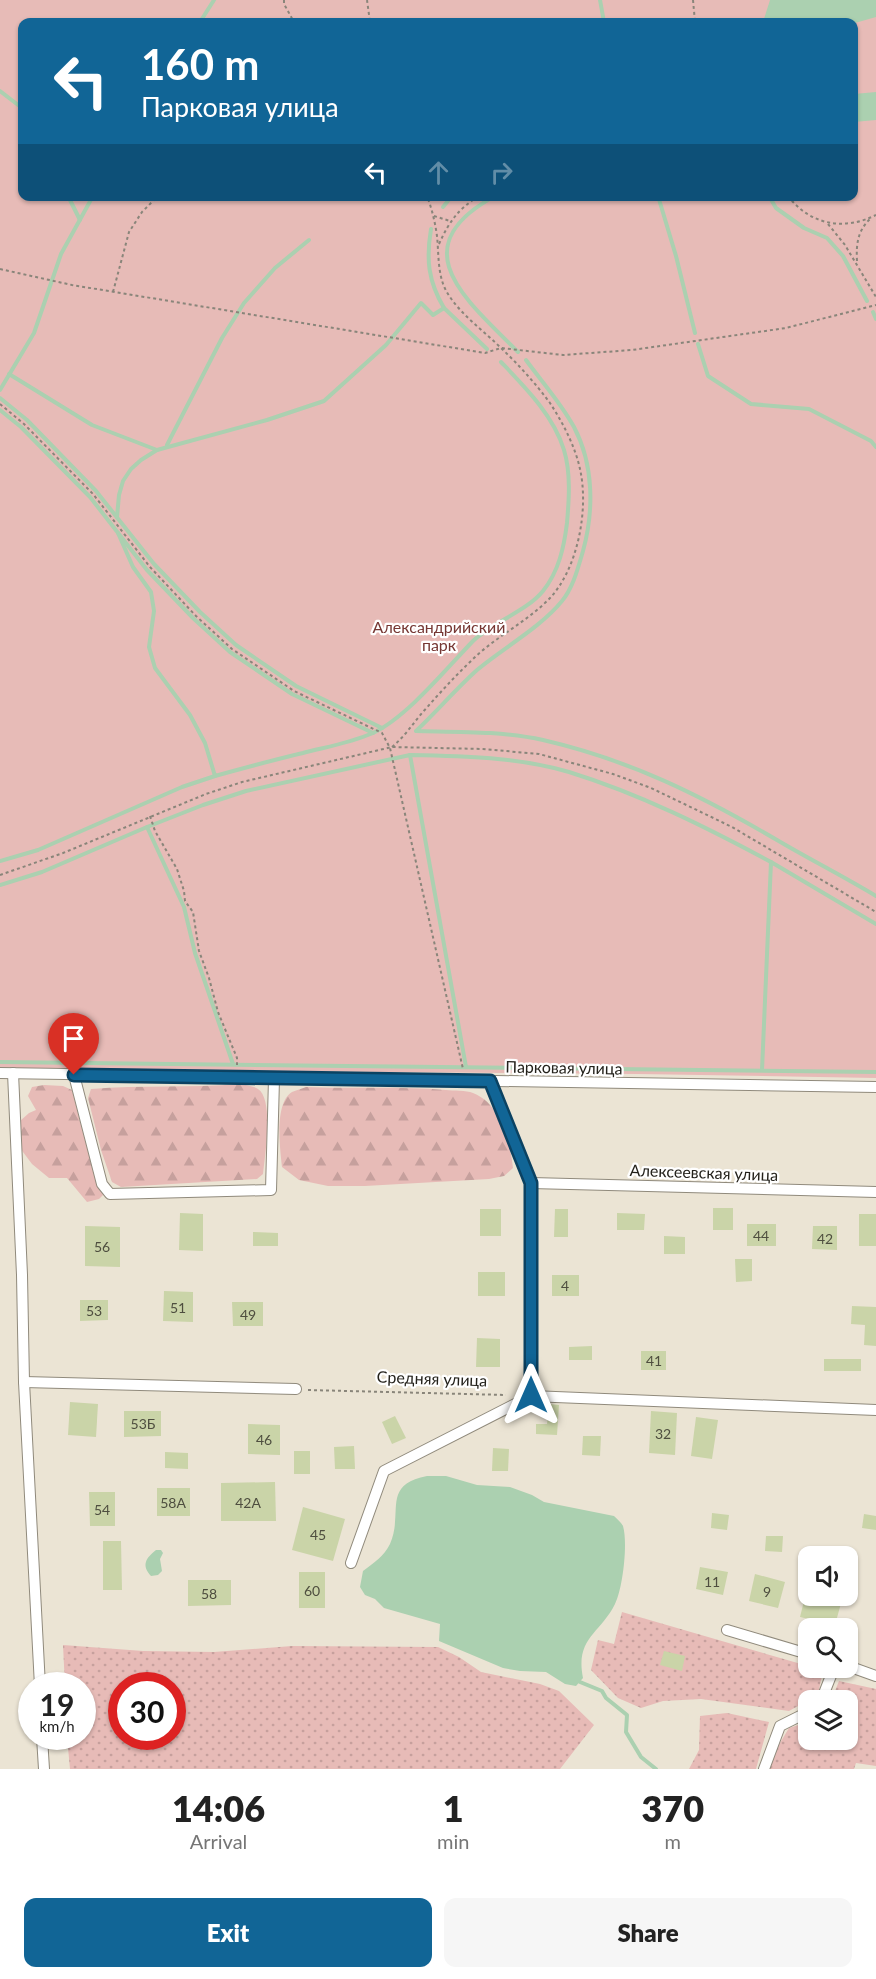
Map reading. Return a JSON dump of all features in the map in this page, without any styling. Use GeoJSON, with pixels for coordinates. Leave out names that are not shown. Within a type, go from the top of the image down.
{"type":"FeatureCollection","features":[{"type":"Feature","properties":{"kind":"street","name":"Парковая улица"},"geometry":{"type":"LineString","coordinates":[[0,1073],[876,1087]]}},
{"type":"Feature","properties":{"kind":"street"},"geometry":{"type":"LineString","coordinates":[[13,1073],[22,1275],[24,1382],[39,1672]]}},
{"type":"Feature","properties":{"kind":"street"},"geometry":{"type":"LineString","coordinates":[[74,1075],[102,1184],[110,1194],[271,1190],[274,1078]]}},
{"type":"Feature","properties":{"kind":"street"},"geometry":{"type":"LineString","coordinates":[[490,1081],[531,1183],[531,1395]]}},
{"type":"Feature","properties":{"kind":"street","name":"Алексеевская улица"},"geometry":{"type":"LineString","coordinates":[[531,1183],[876,1192]]}},
{"type":"Feature","properties":{"kind":"street"},"geometry":{"type":"LineString","coordinates":[[24,1382],[296,1389]]}},
{"type":"Feature","properties":{"kind":"street"},"geometry":{"type":"LineString","coordinates":[[351,1563],[384,1472],[531,1395],[876,1410]]}},
{"type":"Feature","properties":{"kind":"street"},"geometry":{"type":"LineString","coordinates":[[727,1630],[798,1651]]}},
{"type":"Feature","properties":{"kind":"street"},"geometry":{"type":"LineString","coordinates":[[858,1670],[876,1676]]}},
{"type":"Feature","properties":{"kind":"street"},"geometry":{"type":"LineString","coordinates":[[764,1769],[780,1726],[798,1716]]}},
{"type":"Feature","properties":{"kind":"street"},"geometry":{"type":"LineString","coordinates":[[43,1750],[44,1769]]}},
{"type":"Feature","properties":{"kind":"path"},"geometry":{"type":"LineString","coordinates":[[284,0],[292,18]]}},
{"type":"Feature","properties":{"kind":"path"},"geometry":{"type":"LineString","coordinates":[[367,0],[369,18]]}},
{"type":"Feature","properties":{"kind":"path"},"geometry":{"type":"LineString","coordinates":[[693,0],[695,18]]}},
{"type":"Feature","properties":{"kind":"path"},"geometry":{"type":"LineString","coordinates":[[113,292],[129,232],[142,212],[153,201]]}},
{"type":"Feature","properties":{"kind":"path"},"geometry":{"type":"LineString","coordinates":[[391,748],[474,658],[531,615],[552,596],[573,557],[579,536],[583,493],[574,448],[549,403],[501,348],[447,293],[440,269],[434,216],[429,201]]}},
{"type":"Feature","properties":{"kind":"path"},"geometry":{"type":"LineString","coordinates":[[438,246],[450,221],[471,201]]}},
{"type":"Feature","properties":{"kind":"path"},"geometry":{"type":"LineString","coordinates":[[793,201],[810,217],[828,224],[856,222],[874,216]]}},
{"type":"Feature","properties":{"kind":"path"},"geometry":{"type":"LineString","coordinates":[[434,216],[450,221]]}},
{"type":"Feature","properties":{"kind":"path"},"geometry":{"type":"LineString","coordinates":[[857,264],[858,237],[862,226],[874,216]]}},
{"type":"Feature","properties":{"kind":"path"},"geometry":{"type":"LineString","coordinates":[[828,224],[857,264],[876,297]]}},
{"type":"Feature","properties":{"kind":"path"},"geometry":{"type":"LineString","coordinates":[[0,269],[113,292],[485,352],[501,348],[563,355],[632,350],[786,328],[876,305]]}},
{"type":"Feature","properties":{"kind":"path"},"geometry":{"type":"LineString","coordinates":[[0,404],[24,424],[93,494],[150,567],[196,616],[232,649],[294,691],[382,733],[391,748],[462,1065]]}},
{"type":"Feature","properties":{"kind":"path"},"geometry":{"type":"LineString","coordinates":[[0,875],[63,853],[150,816],[242,782],[391,748],[483,749],[539,754],[613,774],[651,788],[732,827],[876,912]]}},
{"type":"Feature","properties":{"kind":"path"},"geometry":{"type":"LineString","coordinates":[[150,816],[159,840],[177,869],[185,901],[193,912],[199,951],[237,1058]]}},
{"type":"Feature","properties":{"kind":"path","name":"Средняя улица"},"geometry":{"type":"LineString","coordinates":[[296,1389],[508,1395]]}},
{"type":"Feature","properties":{"kind":"green space","name":"Александрийский парк"},"geometry":{"type":"Polygon","coordinates":[[[0,0],[876,0],[876,1078],[0,1069],[0,0]]]}},
{"type":"Feature","properties":{"kind":"green space"},"geometry":{"type":"Polygon","coordinates":[[[240,1084],[258,1089],[266,1104],[264,1166],[263,1174],[257,1179],[121,1187],[112,1182],[88,1098],[91,1089],[240,1084]]]}},
{"type":"Feature","properties":{"kind":"green space"},"geometry":{"type":"Polygon","coordinates":[[[63,1086],[72,1090],[94,1175],[103,1195],[99,1199],[87,1202],[67,1178],[49,1178],[32,1164],[20,1148],[20,1121],[36,1110],[28,1096],[32,1087],[63,1086]]]}},
{"type":"Feature","properties":{"kind":"green space"},"geometry":{"type":"Polygon","coordinates":[[[306,1087],[411,1088],[473,1093],[483,1098],[497,1114],[506,1135],[513,1168],[504,1176],[489,1179],[365,1186],[328,1186],[299,1180],[282,1167],[280,1116],[286,1098],[292,1092],[306,1087]]]}},
{"type":"Feature","properties":{"kind":"green space"},"geometry":{"type":"Polygon","coordinates":[[[622,1612],[798,1663],[798,1678],[821,1678],[819,1690],[798,1690],[798,1706],[789,1711],[701,1699],[663,1701],[641,1708],[618,1698],[591,1670],[598,1640],[614,1644],[622,1612]]]}},
{"type":"Feature","properties":{"kind":"green space"},"geometry":{"type":"Polygon","coordinates":[[[63,1645],[143,1651],[214,1652],[292,1646],[438,1647],[459,1657],[481,1672],[540,1684],[559,1691],[594,1725],[560,1769],[70,1769],[68,1750],[96,1750],[96,1672],[64,1672],[63,1645]]]}},
{"type":"Feature","properties":{"kind":"green space"},"geometry":{"type":"Polygon","coordinates":[[[839,1681],[876,1689],[876,1766],[856,1763],[854,1769],[769,1769],[777,1748],[789,1728],[798,1725],[798,1750],[858,1750],[858,1690],[835,1690],[839,1681]]]}},
{"type":"Feature","properties":{"kind":"green space"},"geometry":{"type":"Polygon","coordinates":[[[727,1713],[769,1722],[756,1769],[689,1769],[699,1750],[700,1716],[727,1713]]]}},
{"type":"Feature","properties":{"kind":"shaded area"},"geometry":{"type":"Polygon","coordinates":[[[770,0],[876,0],[876,17],[858,22],[858,18],[764,18],[770,0]]]}},
{"type":"Feature","properties":{"kind":"shaded area"},"geometry":{"type":"Polygon","coordinates":[[[876,92],[876,120],[858,122],[858,94],[876,92]]]}},
{"type":"Feature","properties":{"kind":"shaded area"},"geometry":{"type":"Polygon","coordinates":[[[427,1476],[446,1476],[477,1485],[510,1487],[544,1502],[614,1516],[623,1526],[625,1554],[618,1597],[609,1614],[586,1645],[581,1665],[583,1678],[576,1686],[565,1684],[546,1672],[503,1668],[439,1641],[440,1624],[384,1608],[375,1599],[365,1595],[360,1587],[363,1571],[382,1556],[390,1544],[394,1532],[396,1501],[399,1493],[413,1480],[427,1476]]]}},
{"type":"Feature","properties":{"kind":"shaded area"},"geometry":{"type":"Polygon","coordinates":[[[156,1550],[161,1550],[163,1553],[160,1559],[162,1571],[158,1575],[151,1576],[146,1568],[146,1562],[156,1550]]]}},
{"type":"Feature","properties":{"kind":"building"},"geometry":{"type":"Polygon","coordinates":[[[713,1208],[733,1208],[733,1230],[713,1230],[713,1208]]]}},
{"type":"Feature","properties":{"kind":"building"},"geometry":{"type":"Polygon","coordinates":[[[480,1209],[501,1209],[501,1236],[480,1236],[480,1209]]]}},
{"type":"Feature","properties":{"kind":"building"},"geometry":{"type":"Polygon","coordinates":[[[555,1209],[568,1209],[568,1237],[554,1237],[555,1209]]]}},
{"type":"Feature","properties":{"kind":"building"},"geometry":{"type":"Polygon","coordinates":[[[180,1213],[203,1214],[203,1251],[179,1250],[180,1213]]]}},
{"type":"Feature","properties":{"kind":"building"},"geometry":{"type":"Polygon","coordinates":[[[617,1213],[645,1214],[644,1230],[617,1230],[617,1213]]]}},
{"type":"Feature","properties":{"kind":"building"},"geometry":{"type":"Polygon","coordinates":[[[859,1214],[876,1214],[876,1246],[859,1246],[859,1214]]]}},
{"type":"Feature","properties":{"kind":"building"},"geometry":{"type":"Polygon","coordinates":[[[747,1224],[776,1224],[776,1246],[747,1246],[747,1224]]]}},
{"type":"Feature","properties":{"kind":"building"},"geometry":{"type":"Polygon","coordinates":[[[85,1226],[120,1227],[120,1267],[85,1266],[85,1226]]]}},
{"type":"Feature","properties":{"kind":"building"},"geometry":{"type":"Polygon","coordinates":[[[813,1226],[837,1226],[837,1250],[812,1249],[813,1226]]]}},
{"type":"Feature","properties":{"kind":"building"},"geometry":{"type":"Polygon","coordinates":[[[253,1232],[278,1233],[278,1246],[253,1246],[253,1232]]]}},
{"type":"Feature","properties":{"kind":"building"},"geometry":{"type":"Polygon","coordinates":[[[664,1236],[685,1237],[685,1254],[664,1254],[664,1236]]]}},
{"type":"Feature","properties":{"kind":"building"},"geometry":{"type":"Polygon","coordinates":[[[735,1259],[752,1259],[752,1281],[736,1282],[735,1259]]]}},
{"type":"Feature","properties":{"kind":"building"},"geometry":{"type":"Polygon","coordinates":[[[478,1272],[505,1272],[505,1296],[478,1296],[478,1272]]]}},
{"type":"Feature","properties":{"kind":"building"},"geometry":{"type":"Polygon","coordinates":[[[552,1275],[579,1275],[579,1296],[552,1296],[552,1275]]]}},
{"type":"Feature","properties":{"kind":"building"},"geometry":{"type":"Polygon","coordinates":[[[164,1291],[193,1292],[193,1322],[163,1321],[164,1291]]]}},
{"type":"Feature","properties":{"kind":"building"},"geometry":{"type":"Polygon","coordinates":[[[80,1300],[108,1300],[108,1320],[80,1321],[80,1300]]]}},
{"type":"Feature","properties":{"kind":"building"},"geometry":{"type":"Polygon","coordinates":[[[232,1302],[263,1302],[263,1326],[233,1326],[232,1302]]]}},
{"type":"Feature","properties":{"kind":"building"},"geometry":{"type":"Polygon","coordinates":[[[852,1306],[876,1307],[876,1346],[864,1345],[865,1325],[851,1324],[852,1306]]]}},
{"type":"Feature","properties":{"kind":"building"},"geometry":{"type":"Polygon","coordinates":[[[477,1338],[500,1339],[500,1367],[476,1367],[477,1338]]]}},
{"type":"Feature","properties":{"kind":"building"},"geometry":{"type":"Polygon","coordinates":[[[592,1346],[592,1360],[569,1360],[569,1347],[592,1346]]]}},
{"type":"Feature","properties":{"kind":"building"},"geometry":{"type":"Polygon","coordinates":[[[641,1351],[666,1351],[666,1370],[641,1370],[641,1351]]]}},
{"type":"Feature","properties":{"kind":"building"},"geometry":{"type":"Polygon","coordinates":[[[824,1359],[861,1359],[861,1371],[824,1371],[824,1359]]]}},
{"type":"Feature","properties":{"kind":"building"},"geometry":{"type":"Polygon","coordinates":[[[70,1402],[98,1404],[96,1437],[68,1435],[70,1402]]]}},
{"type":"Feature","properties":{"kind":"building"},"geometry":{"type":"Polygon","coordinates":[[[549,1404],[559,1405],[557,1435],[536,1434],[536,1424],[547,1424],[549,1404]]]}},
{"type":"Feature","properties":{"kind":"building"},"geometry":{"type":"Polygon","coordinates":[[[124,1411],[161,1411],[161,1436],[124,1437],[124,1411]]]}},
{"type":"Feature","properties":{"kind":"building"},"geometry":{"type":"Polygon","coordinates":[[[651,1411],[677,1413],[675,1455],[649,1453],[651,1411]]]}},
{"type":"Feature","properties":{"kind":"building"},"geometry":{"type":"Polygon","coordinates":[[[395,1416],[406,1438],[392,1444],[382,1422],[395,1416]]]}},
{"type":"Feature","properties":{"kind":"building"},"geometry":{"type":"Polygon","coordinates":[[[696,1417],[718,1420],[712,1459],[691,1456],[696,1417]]]}},
{"type":"Feature","properties":{"kind":"building"},"geometry":{"type":"Polygon","coordinates":[[[248,1424],[280,1425],[280,1455],[248,1454],[248,1424]]]}},
{"type":"Feature","properties":{"kind":"building"},"geometry":{"type":"Polygon","coordinates":[[[583,1436],[601,1436],[600,1456],[582,1455],[583,1436]]]}},
{"type":"Feature","properties":{"kind":"building"},"geometry":{"type":"Polygon","coordinates":[[[354,1446],[355,1469],[335,1469],[334,1447],[354,1446]]]}},
{"type":"Feature","properties":{"kind":"building"},"geometry":{"type":"Polygon","coordinates":[[[493,1448],[509,1449],[508,1471],[492,1471],[493,1448]]]}},
{"type":"Feature","properties":{"kind":"building"},"geometry":{"type":"Polygon","coordinates":[[[294,1451],[310,1451],[310,1474],[294,1474],[294,1451]]]}},
{"type":"Feature","properties":{"kind":"building"},"geometry":{"type":"Polygon","coordinates":[[[165,1452],[188,1453],[188,1469],[165,1468],[165,1452]]]}},
{"type":"Feature","properties":{"kind":"building"},"geometry":{"type":"Polygon","coordinates":[[[275,1482],[276,1521],[221,1521],[221,1483],[275,1482]]]}},
{"type":"Feature","properties":{"kind":"building"},"geometry":{"type":"Polygon","coordinates":[[[157,1488],[190,1488],[190,1516],[157,1516],[157,1488]]]}},
{"type":"Feature","properties":{"kind":"building"},"geometry":{"type":"Polygon","coordinates":[[[89,1492],[115,1492],[115,1526],[90,1526],[89,1492]]]}},
{"type":"Feature","properties":{"kind":"building"},"geometry":{"type":"Polygon","coordinates":[[[303,1507],[345,1519],[333,1561],[292,1550],[303,1507]]]}},
{"type":"Feature","properties":{"kind":"building"},"geometry":{"type":"Polygon","coordinates":[[[712,1513],[729,1515],[727,1530],[711,1528],[712,1513]]]}},
{"type":"Feature","properties":{"kind":"building"},"geometry":{"type":"Polygon","coordinates":[[[864,1514],[876,1516],[876,1530],[862,1528],[864,1514]]]}},
{"type":"Feature","properties":{"kind":"building"},"geometry":{"type":"Polygon","coordinates":[[[766,1536],[783,1536],[782,1552],[765,1551],[766,1536]]]}},
{"type":"Feature","properties":{"kind":"building"},"geometry":{"type":"Polygon","coordinates":[[[103,1541],[121,1541],[122,1590],[103,1590],[103,1541]]]}},
{"type":"Feature","properties":{"kind":"building"},"geometry":{"type":"Polygon","coordinates":[[[700,1567],[728,1572],[723,1595],[696,1589],[700,1567]]]}},
{"type":"Feature","properties":{"kind":"building"},"geometry":{"type":"Polygon","coordinates":[[[299,1572],[325,1572],[325,1608],[299,1608],[299,1572]]]}},
{"type":"Feature","properties":{"kind":"building"},"geometry":{"type":"Polygon","coordinates":[[[755,1574],[785,1582],[778,1608],[749,1601],[755,1574]]]}},
{"type":"Feature","properties":{"kind":"building"},"geometry":{"type":"Polygon","coordinates":[[[188,1580],[231,1580],[231,1605],[188,1606],[188,1580]]]}},
{"type":"Feature","properties":{"kind":"building"},"geometry":{"type":"Polygon","coordinates":[[[803,1606],[840,1606],[837,1618],[800,1617],[803,1606]]]}},
{"type":"Feature","properties":{"kind":"building"},"geometry":{"type":"Polygon","coordinates":[[[664,1651],[685,1656],[682,1671],[660,1665],[664,1651]]]}},
{"type":"Feature","properties":{"kind":"waterway"},"geometry":{"type":"LineString","coordinates":[[203,18],[214,0]]}},
{"type":"Feature","properties":{"kind":"waterway"},"geometry":{"type":"LineString","coordinates":[[600,0],[603,18]]}},
{"type":"Feature","properties":{"kind":"waterway"},"geometry":{"type":"LineString","coordinates":[[0,91],[18,105]]}},
{"type":"Feature","properties":{"kind":"waterway"},"geometry":{"type":"LineString","coordinates":[[70,201],[80,220]]}},
{"type":"Feature","properties":{"kind":"waterway"},"geometry":{"type":"LineString","coordinates":[[0,390],[34,333],[61,254],[90,201]]}},
{"type":"Feature","properties":{"kind":"waterway"},"geometry":{"type":"LineString","coordinates":[[443,207],[448,201]]}},
{"type":"Feature","properties":{"kind":"waterway"},"geometry":{"type":"LineString","coordinates":[[488,201],[466,216],[451,235],[447,255],[452,274],[463,294],[518,352]]}},
{"type":"Feature","properties":{"kind":"waterway"},"geometry":{"type":"LineString","coordinates":[[660,201],[695,333]]}},
{"type":"Feature","properties":{"kind":"waterway"},"geometry":{"type":"LineString","coordinates":[[772,201],[776,208],[804,228],[827,238],[843,256],[867,301]]}},
{"type":"Feature","properties":{"kind":"waterway"},"geometry":{"type":"LineString","coordinates":[[431,229],[430,270],[444,308]]}},
{"type":"Feature","properties":{"kind":"waterway"},"geometry":{"type":"LineString","coordinates":[[167,445],[222,338],[244,303],[275,268],[309,240]]}},
{"type":"Feature","properties":{"kind":"waterway"},"geometry":{"type":"LineString","coordinates":[[117,517],[123,481],[141,460],[157,450],[267,420],[324,401],[386,345],[421,303],[433,315],[444,308],[487,349]]}},
{"type":"Feature","properties":{"kind":"waterway"},"geometry":{"type":"LineString","coordinates":[[873,312],[876,319]]}},
{"type":"Feature","properties":{"kind":"waterway"},"geometry":{"type":"LineString","coordinates":[[698,344],[708,376],[751,404],[809,409],[871,441],[876,447]]}},
{"type":"Feature","properties":{"kind":"waterway"},"geometry":{"type":"LineString","coordinates":[[526,360],[569,418],[581,442],[589,472],[589,520],[579,564],[569,590],[553,611],[477,670],[416,731],[480,732],[527,737],[575,748],[605,758],[664,781],[720,808],[876,896]]}},
{"type":"Feature","properties":{"kind":"waterway"},"geometry":{"type":"LineString","coordinates":[[118,533],[133,567],[151,592],[154,611],[149,647],[155,668],[190,715],[205,743],[215,776],[347,742],[373,733],[399,716],[481,634],[536,598],[549,583],[560,558],[566,532],[569,496],[569,477],[564,450],[546,414],[501,362]]}},
{"type":"Feature","properties":{"kind":"waterway"},"geometry":{"type":"LineString","coordinates":[[9,374],[92,425],[157,450]]}},
{"type":"Feature","properties":{"kind":"waterway"},"geometry":{"type":"LineString","coordinates":[[0,398],[27,420],[96,491],[154,564],[200,612],[236,645],[296,686],[382,728]]}},
{"type":"Feature","properties":{"kind":"waterway"},"geometry":{"type":"LineString","coordinates":[[0,410],[21,427],[90,497],[147,570],[193,618],[230,652],[292,694],[373,733]]}},
{"type":"Feature","properties":{"kind":"waterway"},"geometry":{"type":"LineString","coordinates":[[147,827],[246,791],[410,755]]}},
{"type":"Feature","properties":{"kind":"waterway"},"geometry":{"type":"LineString","coordinates":[[466,1067],[410,755],[510,760],[569,772],[621,790],[672,812],[771,862]]}},
{"type":"Feature","properties":{"kind":"waterway"},"geometry":{"type":"LineString","coordinates":[[0,861],[38,850],[182,787],[215,776]]}},
{"type":"Feature","properties":{"kind":"waterway"},"geometry":{"type":"LineString","coordinates":[[0,885],[42,872],[147,827],[184,907],[195,953],[233,1064]]}},
{"type":"Feature","properties":{"kind":"waterway"},"geometry":{"type":"LineString","coordinates":[[762,1070],[771,862],[876,924]]}},
{"type":"Feature","properties":{"kind":"waterway"},"geometry":{"type":"LineString","coordinates":[[0,1062],[876,1072]]}},
{"type":"Feature","properties":{"kind":"waterway"},"geometry":{"type":"LineString","coordinates":[[580,1682],[602,1691],[606,1698],[627,1715],[626,1732],[641,1757],[656,1769]]}},
{"type":"Feature","properties":{"kind":"route"},"geometry":{"type":"LineString","coordinates":[[74,1075],[490,1081],[531,1183],[531,1395]]}}]}
